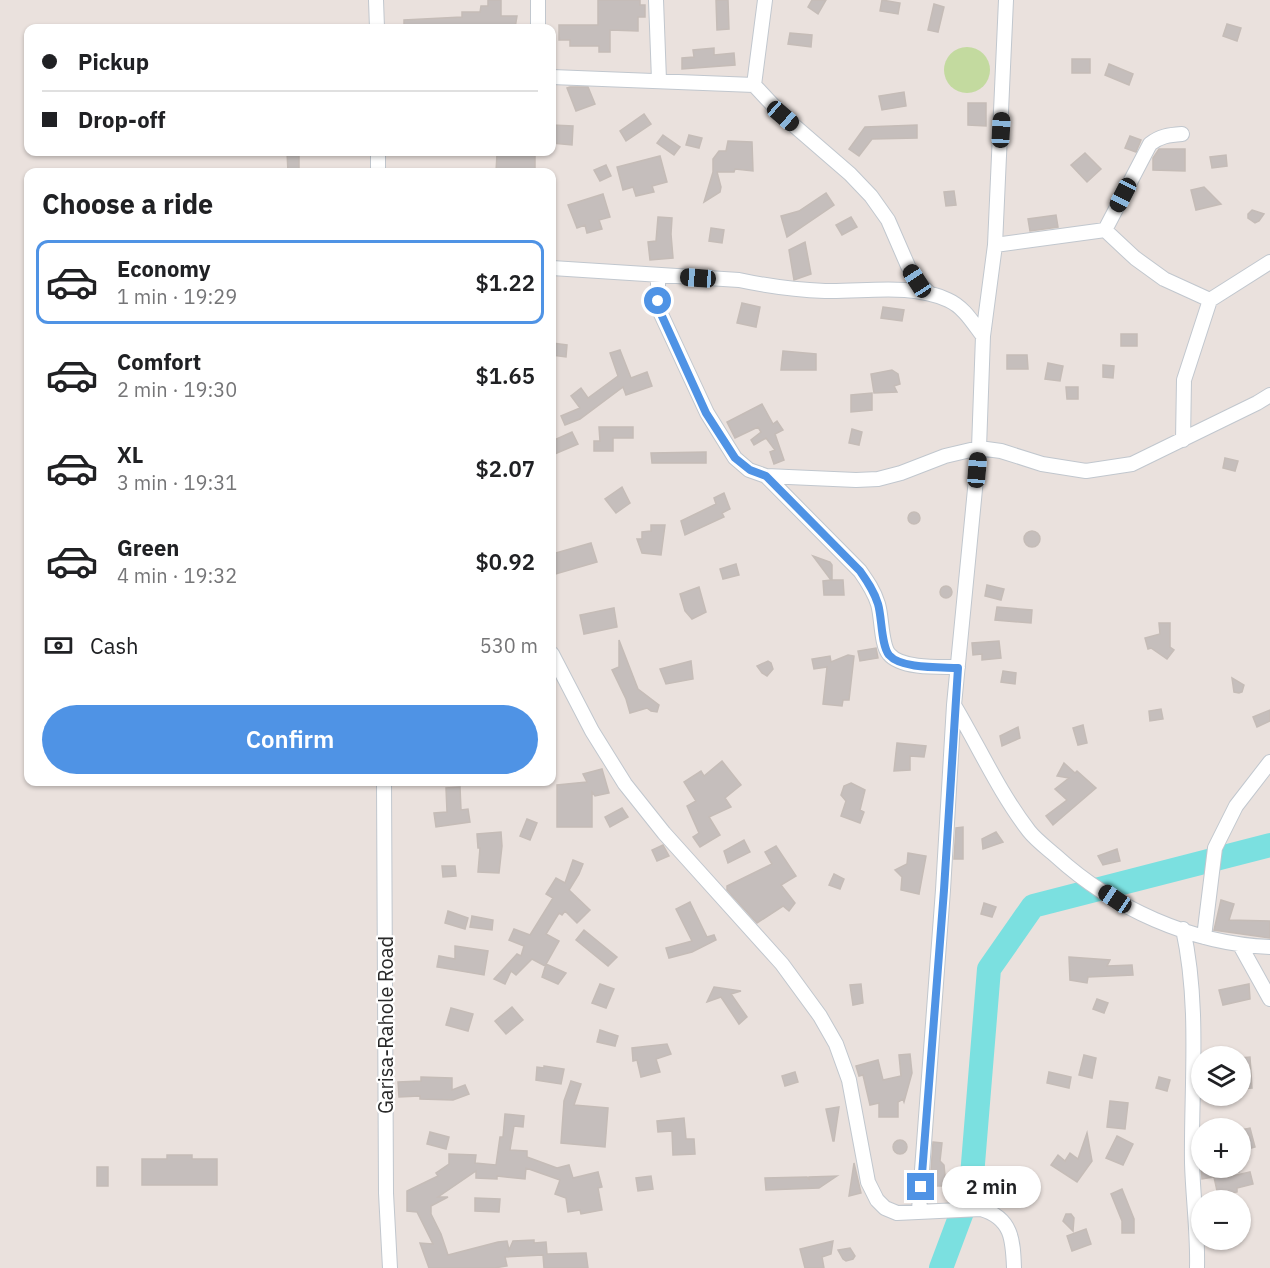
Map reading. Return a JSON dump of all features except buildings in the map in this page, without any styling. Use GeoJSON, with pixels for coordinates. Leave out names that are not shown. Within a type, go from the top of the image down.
{"type":"FeatureCollection","features":[{"type":"Feature","properties":{"kind":"street"},"geometry":{"type":"LineString","coordinates":[[376,0],[377,24]]}},
{"type":"Feature","properties":{"kind":"street"},"geometry":{"type":"LineString","coordinates":[[538,0],[538,24]]}},
{"type":"Feature","properties":{"kind":"street"},"geometry":{"type":"LineString","coordinates":[[656,0],[659,80]]}},
{"type":"Feature","properties":{"kind":"street"},"geometry":{"type":"LineString","coordinates":[[754,85],[765,0]]}},
{"type":"Feature","properties":{"kind":"street"},"geometry":{"type":"LineString","coordinates":[[919,1210],[944,890],[954,705],[979,448],[983,336],[995,245],[1006,0]]}},
{"type":"Feature","properties":{"kind":"street"},"geometry":{"type":"LineString","coordinates":[[556,77],[754,85],[783,116],[850,174],[871,196],[888,220],[908,266],[917,281],[929,293]]}},
{"type":"Feature","properties":{"kind":"street"},"geometry":{"type":"LineString","coordinates":[[1105,230],[1150,144],[1157,138],[1182,134]]}},
{"type":"Feature","properties":{"kind":"street"},"geometry":{"type":"LineString","coordinates":[[995,245],[1105,230]]}},
{"type":"Feature","properties":{"kind":"street"},"geometry":{"type":"LineString","coordinates":[[1105,230],[1135,258],[1164,279],[1210,300]]}},
{"type":"Feature","properties":{"kind":"street"},"geometry":{"type":"LineString","coordinates":[[1183,440],[1184,380],[1210,300],[1270,262]]}},
{"type":"Feature","properties":{"kind":"street"},"geometry":{"type":"LineString","coordinates":[[556,268],[739,280],[762,285],[824,291],[929,293],[950,301],[963,310],[983,336]]}},
{"type":"Feature","properties":{"kind":"street"},"geometry":{"type":"LineString","coordinates":[[658,275],[658,301],[661,314],[706,413],[735,458],[750,470],[766,476],[878,479],[945,456],[979,448],[1001,451],[1042,464],[1086,471],[1132,464],[1270,395]]}},
{"type":"Feature","properties":{"kind":"street"},"geometry":{"type":"LineString","coordinates":[[766,476],[871,585],[878,603],[888,654],[899,661],[913,665],[958,668]]}},
{"type":"Feature","properties":{"kind":"street"},"geometry":{"type":"LineString","coordinates":[[556,662],[591,731],[625,784],[664,833],[782,964],[820,1016],[836,1044],[849,1080],[868,1182],[877,1200],[885,1208],[897,1213],[919,1210],[981,1209],[990,1212],[1007,1226],[1012,1236],[1014,1268]]}},
{"type":"Feature","properties":{"kind":"street"},"geometry":{"type":"LineString","coordinates":[[954,705],[1003,794],[1031,833],[1073,871],[1130,910],[1212,941],[1270,947]]}},
{"type":"Feature","properties":{"kind":"street"},"geometry":{"type":"LineString","coordinates":[[1204,937],[1215,848],[1236,806],[1270,762]]}},
{"type":"Feature","properties":{"kind":"street","name":"Garisa-Rahole Road"},"geometry":{"type":"LineString","coordinates":[[384,786],[386,1181],[390,1268]]}},
{"type":"Feature","properties":{"kind":"street"},"geometry":{"type":"LineString","coordinates":[[1183,929],[1189,955],[1195,1058],[1192,1162],[1197,1268]]}},
{"type":"Feature","properties":{"kind":"street"},"geometry":{"type":"LineString","coordinates":[[1240,945],[1270,999]]}},
{"type":"Feature","properties":{"kind":"green space"},"geometry":{"type":"Polygon","coordinates":[[[972,47],[984,53],[989,61],[989,79],[984,87],[976,92],[962,93],[950,87],[945,79],[944,65],[950,53],[958,48],[972,47]]]}},
{"type":"Feature","properties":{"kind":"waterway"},"geometry":{"type":"LineString","coordinates":[[941,1268],[971,1188],[989,969],[1033,906],[1270,845]]}},
{"type":"Feature","properties":{"kind":"route"},"geometry":{"type":"LineString","coordinates":[[658,301],[661,314],[706,413],[735,458],[750,470],[766,476],[871,585],[878,603],[888,654],[899,661],[913,665],[958,668],[944,890],[921,1187]]}}]}
